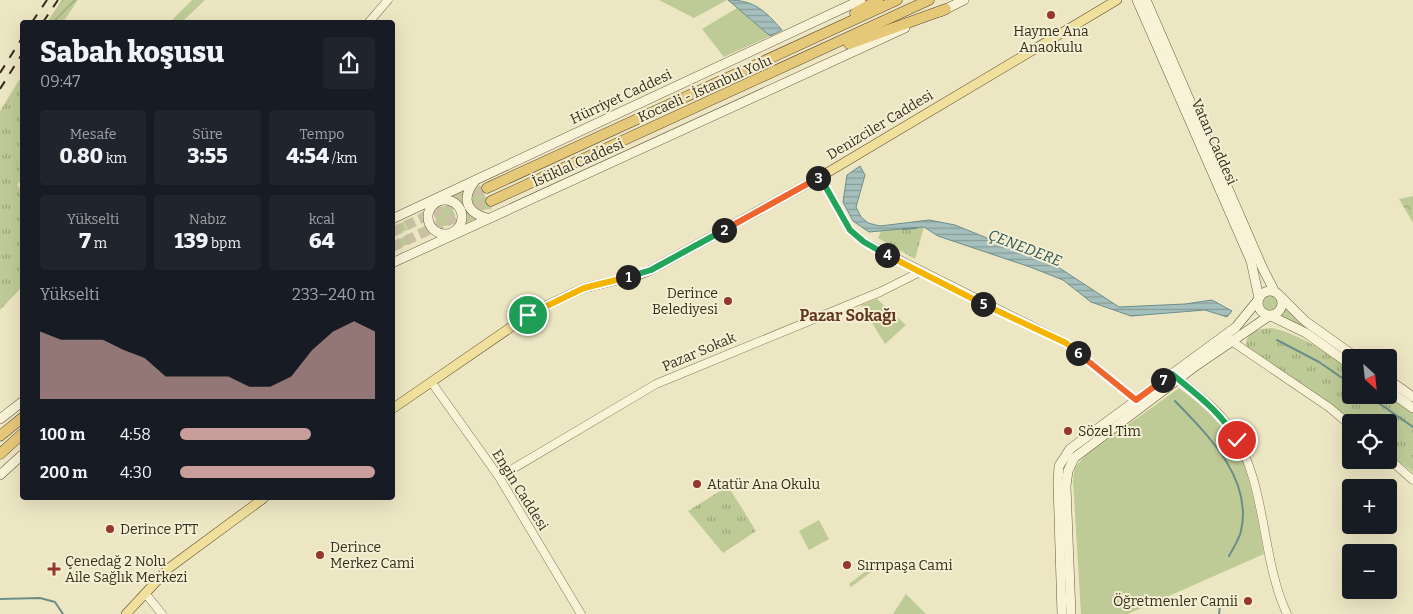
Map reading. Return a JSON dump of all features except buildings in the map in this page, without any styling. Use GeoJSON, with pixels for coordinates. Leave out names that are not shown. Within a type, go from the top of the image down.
{"type":"FeatureCollection","features":[{"type":"Feature","properties":{"kind":"highway"},"geometry":{"type":"LineString","coordinates":[[780,54],[878,0]]}},
{"type":"Feature","properties":{"kind":"highway"},"geometry":{"type":"LineString","coordinates":[[487,188],[897,0]]}},
{"type":"Feature","properties":{"kind":"highway","name":"Kocaeli - İstanbul Yolu"},"geometry":{"type":"LineString","coordinates":[[491,201],[787,67],[929,0]]}},
{"type":"Feature","properties":{"kind":"highway"},"geometry":{"type":"LineString","coordinates":[[787,67],[946,8]]}},
{"type":"Feature","properties":{"kind":"highway"},"geometry":{"type":"LineString","coordinates":[[0,436],[20,420]]}},
{"type":"Feature","properties":{"kind":"highway"},"geometry":{"type":"LineString","coordinates":[[0,454],[20,436]]}},
{"type":"Feature","properties":{"kind":"main road","name":"Hürriyet Caddesi"},"geometry":{"type":"LineString","coordinates":[[395,218],[439,199],[861,0]]}},
{"type":"Feature","properties":{"kind":"main road","name":"İstiklal Caddesi"},"geometry":{"type":"LineString","coordinates":[[395,262],[487,218],[694,126],[964,0]]}},
{"type":"Feature","properties":{"kind":"main road","name":"Denizciler Caddesi"},"geometry":{"type":"LineString","coordinates":[[395,407],[533,312],[584,288],[651,270],[820,177],[1117,0]]}},
{"type":"Feature","properties":{"kind":"main road","name":"Vatan Caddesi"},"geometry":{"type":"LineString","coordinates":[[1136,0],[1253,267],[1260,310],[1306,334],[1342,359]]}},
{"type":"Feature","properties":{"kind":"main road","name":"Vatan Caddesi"},"geometry":{"type":"LineString","coordinates":[[1146,0],[1263,269],[1278,294],[1305,321],[1344,349]]}},
{"type":"Feature","properties":{"kind":"main road"},"geometry":{"type":"LineString","coordinates":[[474,181],[466,194],[468,206],[474,214],[487,218]]}},
{"type":"Feature","properties":{"kind":"main road"},"geometry":{"type":"LineString","coordinates":[[439,199],[450,201],[459,208],[461,219],[452,234],[436,231],[429,223],[428,213],[439,199]]}},
{"type":"Feature","properties":{"kind":"main road"},"geometry":{"type":"LineString","coordinates":[[1062,614],[1059,466],[1070,449],[1140,402],[1227,339],[1281,309],[1278,294],[1268,291],[1259,299],[1227,339]]}},
{"type":"Feature","properties":{"kind":"main road"},"geometry":{"type":"LineString","coordinates":[[1398,386],[1413,397]]}},
{"type":"Feature","properties":{"kind":"main road"},"geometry":{"type":"LineString","coordinates":[[1398,397],[1413,408]]}},
{"type":"Feature","properties":{"kind":"main road"},"geometry":{"type":"LineString","coordinates":[[1071,614],[1068,471],[1074,458],[1140,402]]}},
{"type":"Feature","properties":{"kind":"main road"},"geometry":{"type":"LineString","coordinates":[[0,419],[20,404]]}},
{"type":"Feature","properties":{"kind":"main road"},"geometry":{"type":"LineString","coordinates":[[0,475],[20,458]]}},
{"type":"Feature","properties":{"kind":"main road"},"geometry":{"type":"LineString","coordinates":[[126,614],[169,568],[261,500]]}},
{"type":"Feature","properties":{"kind":"street"},"geometry":{"type":"LineString","coordinates":[[371,20],[388,0]]}},
{"type":"Feature","properties":{"kind":"street"},"geometry":{"type":"LineString","coordinates":[[820,177],[844,220],[857,237],[920,272],[1066,343],[1140,402]]}},
{"type":"Feature","properties":{"kind":"street","name":"Pazar Sokak"},"geometry":{"type":"LineString","coordinates":[[498,477],[656,384],[789,327],[880,292],[920,272]]}},
{"type":"Feature","properties":{"kind":"street"},"geometry":{"type":"LineString","coordinates":[[1227,339],[1330,408],[1342,418]]}},
{"type":"Feature","properties":{"kind":"street"},"geometry":{"type":"LineString","coordinates":[[1176,376],[1214,408],[1242,448],[1254,482],[1276,579],[1288,614]]}},
{"type":"Feature","properties":{"kind":"street","name":"Engin Caddesi"},"geometry":{"type":"LineString","coordinates":[[432,383],[498,477],[582,614]]}},
{"type":"Feature","properties":{"kind":"street"},"geometry":{"type":"LineString","coordinates":[[1397,467],[1413,480]]}},
{"type":"Feature","properties":{"kind":"street"},"geometry":{"type":"LineString","coordinates":[[145,594],[162,614]]}},
{"type":"Feature","properties":{"kind":"green space"},"geometry":{"type":"Polygon","coordinates":[[[62,0],[78,0],[64,20],[48,20],[62,0]]]}},
{"type":"Feature","properties":{"kind":"green space"},"geometry":{"type":"Polygon","coordinates":[[[192,0],[205,0],[184,20],[172,20],[192,0]]]}},
{"type":"Feature","properties":{"kind":"green space"},"geometry":{"type":"Polygon","coordinates":[[[659,0],[727,0],[694,18],[659,0]]]}},
{"type":"Feature","properties":{"kind":"green space"},"geometry":{"type":"Polygon","coordinates":[[[737,8],[770,36],[724,57],[702,29],[737,8]]]}},
{"type":"Feature","properties":{"kind":"green space"},"geometry":{"type":"Polygon","coordinates":[[[20,79],[20,181],[17,185],[20,189],[20,289],[0,310],[0,111],[20,79]]]}},
{"type":"Feature","properties":{"kind":"green space"},"geometry":{"type":"Polygon","coordinates":[[[478,183],[492,209],[480,210],[473,204],[471,197],[478,183]]]}},
{"type":"Feature","properties":{"kind":"green space"},"geometry":{"type":"Polygon","coordinates":[[[464,190],[463,196],[478,217],[466,224],[464,207],[452,196],[464,190]]]}},
{"type":"Feature","properties":{"kind":"green space"},"geometry":{"type":"Polygon","coordinates":[[[1413,196],[1413,223],[1399,199],[1413,196]]]}},
{"type":"Feature","properties":{"kind":"green space"},"geometry":{"type":"Polygon","coordinates":[[[441,206],[449,206],[455,212],[455,220],[449,226],[441,226],[435,220],[435,212],[441,206]]]}},
{"type":"Feature","properties":{"kind":"green space"},"geometry":{"type":"Polygon","coordinates":[[[403,222],[407,230],[395,235],[395,226],[403,222]]]}},
{"type":"Feature","properties":{"kind":"green space"},"geometry":{"type":"Polygon","coordinates":[[[924,227],[915,259],[878,238],[881,231],[924,227]]]}},
{"type":"Feature","properties":{"kind":"green space"},"geometry":{"type":"Polygon","coordinates":[[[409,235],[412,242],[401,247],[397,240],[409,235]]]}},
{"type":"Feature","properties":{"kind":"green space"},"geometry":{"type":"Polygon","coordinates":[[[1271,295],[1279,303],[1271,311],[1263,303],[1271,295]]]}},
{"type":"Feature","properties":{"kind":"green space"},"geometry":{"type":"Polygon","coordinates":[[[877,299],[906,325],[885,344],[861,305],[877,299]]]}},
{"type":"Feature","properties":{"kind":"green space"},"geometry":{"type":"Polygon","coordinates":[[[1287,308],[1316,334],[1278,319],[1287,308]]]}},
{"type":"Feature","properties":{"kind":"green space"},"geometry":{"type":"Polygon","coordinates":[[[1272,328],[1294,335],[1342,364],[1342,404],[1398,403],[1413,413],[1413,472],[1397,460],[1397,414],[1342,414],[1342,416],[1246,348],[1246,342],[1250,334],[1262,329],[1272,328]]]}},
{"type":"Feature","properties":{"kind":"green space"},"geometry":{"type":"Polygon","coordinates":[[[1179,388],[1220,424],[1233,442],[1249,480],[1264,554],[1128,614],[1081,614],[1073,480],[1075,467],[1086,455],[1179,388]]]}},
{"type":"Feature","properties":{"kind":"green space"},"geometry":{"type":"Polygon","coordinates":[[[728,486],[756,531],[723,553],[688,511],[728,486]]]}},
{"type":"Feature","properties":{"kind":"green space"},"geometry":{"type":"Polygon","coordinates":[[[819,520],[829,539],[809,550],[799,531],[819,520]]]}},
{"type":"Feature","properties":{"kind":"green space"},"geometry":{"type":"Polygon","coordinates":[[[875,564],[878,567],[851,587],[849,584],[875,564]]]}},
{"type":"Feature","properties":{"kind":"green space"},"geometry":{"type":"Polygon","coordinates":[[[906,594],[926,614],[893,614],[906,594]]]}},
{"type":"Feature","properties":{"kind":"water"},"geometry":{"type":"Polygon","coordinates":[[[728,0],[752,4],[765,12],[782,30],[770,36],[728,0]]]}},
{"type":"Feature","properties":{"kind":"water"},"geometry":{"type":"Polygon","coordinates":[[[860,166],[865,175],[856,207],[861,217],[868,223],[880,226],[929,220],[955,225],[1058,267],[1119,307],[1185,304],[1212,300],[1232,311],[1227,317],[1205,310],[1131,316],[1091,302],[1063,280],[938,236],[924,227],[869,232],[853,221],[843,202],[847,175],[860,166]]]}},
{"type":"Feature","properties":{"kind":"waterway","name":"ÇENEDERE"},"geometry":{"type":"LineString","coordinates":[[903,229],[916,228]]}},
{"type":"Feature","properties":{"kind":"waterway","name":"ÇENEDERE"},"geometry":{"type":"LineString","coordinates":[[1277,340],[1319,362],[1342,378]]}},
{"type":"Feature","properties":{"kind":"waterway"},"geometry":{"type":"LineString","coordinates":[[1175,401],[1214,443],[1234,476],[1243,512],[1241,531],[1229,556]]}},
{"type":"Feature","properties":{"kind":"waterway","name":"ÇENEDERE"},"geometry":{"type":"LineString","coordinates":[[1380,404],[1413,427]]}},
{"type":"Feature","properties":{"kind":"waterway"},"geometry":{"type":"LineString","coordinates":[[0,599],[40,598],[55,602],[63,614]]}},
{"type":"Feature","properties":{"kind":"waterway"},"geometry":{"type":"LineString","coordinates":[[1219,614],[1220,605]]}},
{"type":"Feature","properties":{"kind":"tunnel"},"geometry":{"type":"LineString","coordinates":[[395,231],[487,188]]}},
{"type":"Feature","properties":{"kind":"tunnel"},"geometry":{"type":"LineString","coordinates":[[395,246],[491,201]]}},
{"type":"Feature","properties":{"kind":"railway"},"geometry":{"type":"LineString","coordinates":[[33,20],[47,0]]}},
{"type":"Feature","properties":{"kind":"railway"},"geometry":{"type":"LineString","coordinates":[[44,20],[58,0]]}},
{"type":"Feature","properties":{"kind":"railway"},"geometry":{"type":"LineString","coordinates":[[0,73],[20,41]]}},
{"type":"Feature","properties":{"kind":"railway"},"geometry":{"type":"LineString","coordinates":[[0,89],[20,57]]}},
{"type":"Feature","properties":{"kind":"place","name":"Hayme Ana Anaokulu"},"geometry":{"type":"Point","coordinates":[1051,15]}},
{"type":"Feature","properties":{"kind":"place","name":"Derince Belediyesi"},"geometry":{"type":"Point","coordinates":[728,301]}},
{"type":"Feature","properties":{"kind":"place","name":"Sözel Tim"},"geometry":{"type":"Point","coordinates":[1068,431]}},
{"type":"Feature","properties":{"kind":"place","name":"Atatür Ana Okulu"},"geometry":{"type":"Point","coordinates":[697,484]}},
{"type":"Feature","properties":{"kind":"place","name":"Derince PTT"},"geometry":{"type":"Point","coordinates":[110,529]}},
{"type":"Feature","properties":{"kind":"place","name":"Derince Merkez Cami"},"geometry":{"type":"Point","coordinates":[320,555]}},
{"type":"Feature","properties":{"kind":"place","name":"Sırrıpaşa Cami"},"geometry":{"type":"Point","coordinates":[847,565]}},
{"type":"Feature","properties":{"kind":"place","name":"Çenedağ 2 Nolu Aile Sağlık Merkezi"},"geometry":{"type":"Point","coordinates":[54,569]}},
{"type":"Feature","properties":{"kind":"place","name":"Öğretmenler Camii"},"geometry":{"type":"Point","coordinates":[1248,601]}},
{"type":"Feature","properties":{"kind":"district","name":"Pazar Sokağı"},"geometry":{"type":"Point","coordinates":[848,315]}},
{"type":"Feature","properties":{"kind":"route"},"geometry":{"type":"LineString","coordinates":[[528,315],[584,288],[651,270],[820,177],[850,230],[864,242],[920,272],[1066,343],[1136,400],[1172,374],[1214,408],[1232,430],[1237,440]]}}]}
